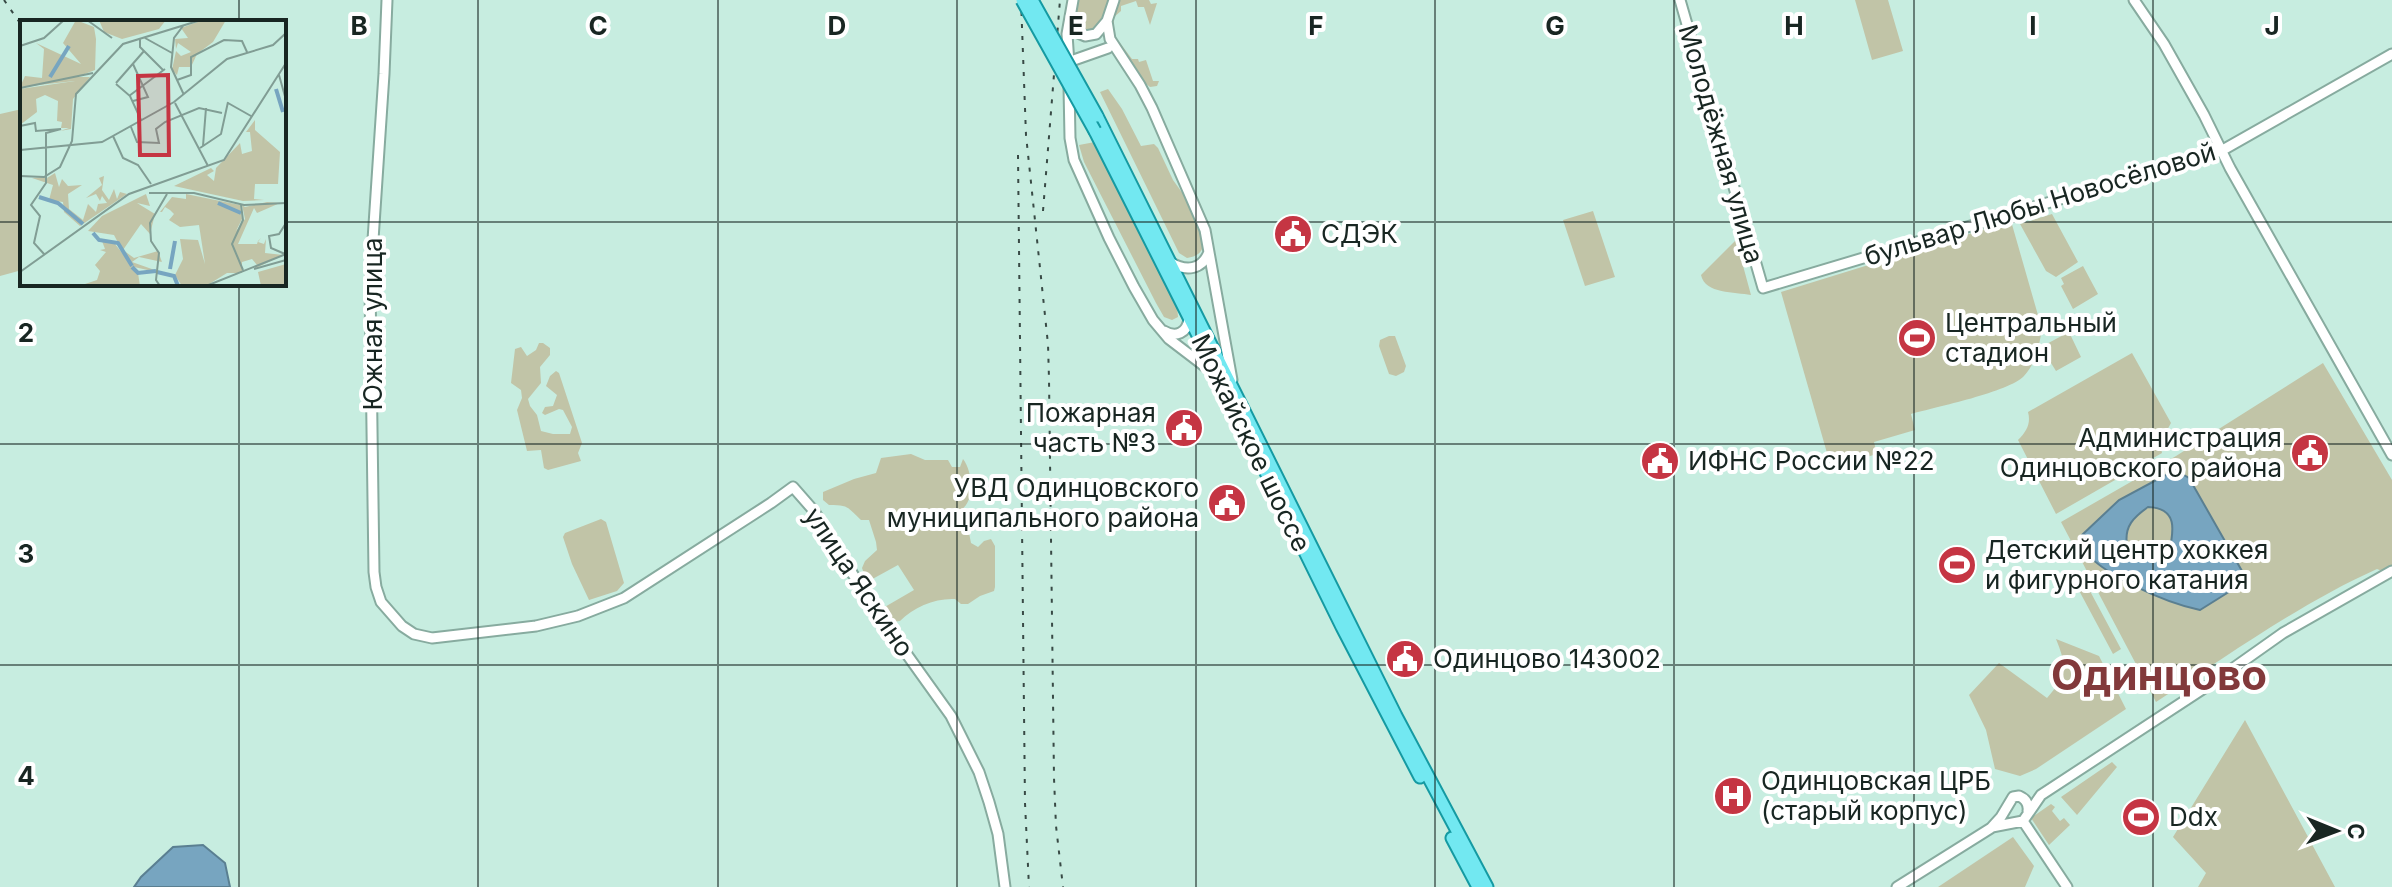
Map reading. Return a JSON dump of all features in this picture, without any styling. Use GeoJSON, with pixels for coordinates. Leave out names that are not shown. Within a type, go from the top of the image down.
{"type":"FeatureCollection","features":[{"type":"Feature","properties":{"kind":"main road","name":"Можайское шоссе"},"geometry":{"type":"LineString","coordinates":[[1022,0],[1095,131],[1189,319],[1229,388],[1487,887]]}},
{"type":"Feature","properties":{"kind":"main road","name":"Можайское шоссе"},"geometry":{"type":"LineString","coordinates":[[1032,0],[1097,116],[1374,690],[1478,887]]}},
{"type":"Feature","properties":{"kind":"street","name":"Южная улица"},"geometry":{"type":"LineString","coordinates":[[387,0],[370,285],[374,572],[381,602],[402,626],[414,634]]}},
{"type":"Feature","properties":{"kind":"street"},"geometry":{"type":"LineString","coordinates":[[1073,0],[1069,17],[1070,138],[1074,160],[1145,308],[1169,339],[1229,388]]}},
{"type":"Feature","properties":{"kind":"street"},"geometry":{"type":"LineString","coordinates":[[1070,62],[1092,36],[1100,32],[1114,0]]}},
{"type":"Feature","properties":{"kind":"street","name":"Молодёжная улица"},"geometry":{"type":"LineString","coordinates":[[1680,0],[1763,288]]}},
{"type":"Feature","properties":{"kind":"street"},"geometry":{"type":"LineString","coordinates":[[2134,0],[2164,44],[2392,455]]}},
{"type":"Feature","properties":{"kind":"street"},"geometry":{"type":"LineString","coordinates":[[1069,17],[1076,32],[1092,36],[1120,57]]}},
{"type":"Feature","properties":{"kind":"street"},"geometry":{"type":"LineString","coordinates":[[1107,21],[1110,39],[1140,85],[1198,210],[1210,249],[1229,388]]}},
{"type":"Feature","properties":{"kind":"street"},"geometry":{"type":"LineString","coordinates":[[1070,62],[1108,48]]}},
{"type":"Feature","properties":{"kind":"street","name":"бульвар Любы Новосёловой"},"geometry":{"type":"LineString","coordinates":[[1763,288],[2221,151],[2392,54]]}},
{"type":"Feature","properties":{"kind":"street"},"geometry":{"type":"LineString","coordinates":[[1170,262],[1178,267],[1196,267],[1206,261],[1210,249]]}},
{"type":"Feature","properties":{"kind":"street"},"geometry":{"type":"LineString","coordinates":[[1161,329],[1174,335],[1180,334],[1187,328],[1189,319]]}},
{"type":"Feature","properties":{"kind":"street","name":"улица Яскино"},"geometry":{"type":"LineString","coordinates":[[414,634],[432,638],[536,626],[603,608],[666,572],[793,487],[814,511],[873,607],[951,716],[979,772],[989,802],[998,834],[1005,887]]}},
{"type":"Feature","properties":{"kind":"street"},"geometry":{"type":"LineString","coordinates":[[1897,887],[1991,828],[2022,818],[2041,795],[2283,633],[2392,571]]}},
{"type":"Feature","properties":{"kind":"street"},"geometry":{"type":"LineString","coordinates":[[1991,828],[2013,797],[2041,795]]}},
{"type":"Feature","properties":{"kind":"street"},"geometry":{"type":"LineString","coordinates":[[2022,797],[2028,805],[2022,818]]}},
{"type":"Feature","properties":{"kind":"street"},"geometry":{"type":"LineString","coordinates":[[2007,807],[2007,815],[2022,818],[2067,887]]}},
{"type":"Feature","properties":{"kind":"green space"},"geometry":{"type":"Polygon","coordinates":[[[1076,0],[1108,0],[1100,24],[1093,31],[1078,29],[1073,23],[1076,0]]]}},
{"type":"Feature","properties":{"kind":"green space"},"geometry":{"type":"Polygon","coordinates":[[[1117,0],[1149,0],[1151,4],[1157,3],[1150,25],[1144,7],[1138,7],[1136,1],[1121,6],[1121,11],[1114,17],[1114,35],[1132,59],[1139,62],[1146,60],[1153,81],[1159,81],[1157,86],[1150,87],[1145,83],[1112,33],[1111,20],[1117,0]]]}},
{"type":"Feature","properties":{"kind":"green space"},"geometry":{"type":"Polygon","coordinates":[[[1855,0],[1888,0],[1903,51],[1872,60],[1855,0]]]}},
{"type":"Feature","properties":{"kind":"green space"},"geometry":{"type":"Polygon","coordinates":[[[1108,89],[1141,146],[1154,144],[1158,148],[1173,180],[1186,198],[1204,244],[1196,255],[1187,258],[1179,253],[1100,92],[1108,89]]]}},
{"type":"Feature","properties":{"kind":"green space"},"geometry":{"type":"Polygon","coordinates":[[[20,109],[20,271],[0,276],[0,114],[20,109]]]}},
{"type":"Feature","properties":{"kind":"green space"},"geometry":{"type":"Polygon","coordinates":[[[1095,142],[1177,305],[1178,317],[1172,320],[1164,317],[1156,303],[1084,162],[1079,145],[1095,142]]]}},
{"type":"Feature","properties":{"kind":"green space"},"geometry":{"type":"Polygon","coordinates":[[[1593,211],[1615,277],[1585,286],[1563,220],[1593,211]]]}},
{"type":"Feature","properties":{"kind":"green space"},"geometry":{"type":"Polygon","coordinates":[[[2052,214],[2078,262],[2056,277],[2046,271],[2020,224],[2052,214]]]}},
{"type":"Feature","properties":{"kind":"green space","name":"Центральный стадион"},"geometry":{"type":"Polygon","coordinates":[[[2011,221],[2042,329],[2028,371],[2004,388],[1911,414],[1915,430],[1874,442],[1877,454],[1831,467],[1781,292],[2011,221]]]}},
{"type":"Feature","properties":{"kind":"green space"},"geometry":{"type":"Polygon","coordinates":[[[1736,240],[1751,295],[1714,289],[1701,275],[1736,240]]]}},
{"type":"Feature","properties":{"kind":"green space"},"geometry":{"type":"Polygon","coordinates":[[[2083,266],[2098,294],[2073,309],[2061,286],[2064,284],[2061,278],[2083,266]]]}},
{"type":"Feature","properties":{"kind":"green space"},"geometry":{"type":"Polygon","coordinates":[[[2069,332],[2081,357],[2056,371],[2041,347],[2069,332]]]}},
{"type":"Feature","properties":{"kind":"green space"},"geometry":{"type":"Polygon","coordinates":[[[1395,336],[1406,366],[1404,372],[1396,376],[1389,374],[1379,346],[1380,340],[1395,336]]]}},
{"type":"Feature","properties":{"kind":"green space"},"geometry":{"type":"Polygon","coordinates":[[[539,343],[550,348],[550,355],[540,367],[541,383],[528,399],[530,406],[537,415],[541,431],[570,434],[572,427],[563,410],[545,415],[542,413],[545,407],[553,406],[557,395],[546,386],[550,376],[556,371],[559,373],[582,443],[578,453],[581,461],[548,470],[544,468],[541,450],[527,451],[517,410],[522,398],[521,390],[511,383],[515,349],[521,347],[527,356],[536,350],[539,343]]]}},
{"type":"Feature","properties":{"kind":"green space"},"geometry":{"type":"Polygon","coordinates":[[[2132,353],[2171,423],[2160,443],[2162,453],[2056,514],[2018,440],[2028,427],[2028,412],[2132,353]]]}},
{"type":"Feature","properties":{"kind":"green space"},"geometry":{"type":"Polygon","coordinates":[[[2323,363],[2392,480],[2392,565],[2382,571],[2377,569],[2320,598],[2156,702],[2061,522],[2176,456],[2323,363]]]}},
{"type":"Feature","properties":{"kind":"green space"},"geometry":{"type":"Polygon","coordinates":[[[911,454],[925,460],[948,460],[952,467],[960,467],[963,459],[971,486],[969,500],[959,517],[961,524],[968,528],[971,543],[978,547],[991,539],[995,546],[995,587],[994,591],[968,604],[961,604],[955,599],[932,602],[893,622],[883,608],[914,590],[898,565],[867,582],[862,568],[877,550],[869,520],[861,520],[844,506],[829,505],[823,500],[823,492],[876,473],[881,458],[911,454]]]}},
{"type":"Feature","properties":{"kind":"green space"},"geometry":{"type":"Polygon","coordinates":[[[601,519],[606,522],[624,583],[617,591],[589,600],[563,537],[565,533],[601,519]]]}},
{"type":"Feature","properties":{"kind":"green space"},"geometry":{"type":"Polygon","coordinates":[[[2083,578],[2121,649],[2113,654],[2075,583],[2083,578]]]}},
{"type":"Feature","properties":{"kind":"green space"},"geometry":{"type":"Polygon","coordinates":[[[2056,639],[2099,656],[2126,709],[2036,769],[2020,776],[1995,769],[1986,730],[1969,695],[1999,663],[2047,698],[2063,670],[2056,639]]]}},
{"type":"Feature","properties":{"kind":"green space"},"geometry":{"type":"Polygon","coordinates":[[[2245,720],[2335,887],[2198,887],[2206,873],[2173,837],[2245,720]]]}},
{"type":"Feature","properties":{"kind":"green space"},"geometry":{"type":"Polygon","coordinates":[[[2112,762],[2117,767],[2077,815],[2061,797],[2112,762]]]}},
{"type":"Feature","properties":{"kind":"green space"},"geometry":{"type":"Polygon","coordinates":[[[2051,804],[2060,821],[2064,818],[2070,825],[2049,845],[2031,818],[2051,804]]]}},
{"type":"Feature","properties":{"kind":"green space"},"geometry":{"type":"Polygon","coordinates":[[[2013,837],[2034,866],[2025,887],[1938,887],[2013,837]]]}},
{"type":"Feature","properties":{"kind":"water"},"geometry":{"type":"Polygon","coordinates":[[[2175,470],[2189,478],[2242,571],[2240,585],[2200,610],[2153,594],[2103,568],[2081,547],[2082,535],[2119,500],[2175,470]],[[2148,507],[2138,514],[2126,538],[2127,545],[2141,555],[2156,560],[2169,553],[2172,536],[2169,516],[2158,508],[2148,507]]]}},
{"type":"Feature","properties":{"kind":"water"},"geometry":{"type":"Polygon","coordinates":[[[203,845],[225,863],[230,887],[134,887],[173,847],[203,845]]]}},
{"type":"Feature","properties":{"kind":"railway"},"geometry":{"type":"LineString","coordinates":[[4,0],[20,23]]}},
{"type":"Feature","properties":{"kind":"railway"},"geometry":{"type":"LineString","coordinates":[[1021,0],[1026,135],[1048,344],[1054,778],[1063,887]]}},
{"type":"Feature","properties":{"kind":"railway"},"geometry":{"type":"LineString","coordinates":[[1043,211],[1060,0]]}},
{"type":"Feature","properties":{"kind":"railway"},"geometry":{"type":"LineString","coordinates":[[1018,155],[1025,803],[1029,887]]}},
{"type":"Feature","properties":{"kind":"place","name":"СДЭК"},"geometry":{"type":"Point","coordinates":[1293,234]}},
{"type":"Feature","properties":{"kind":"place","name":"Центральный стадион"},"geometry":{"type":"Point","coordinates":[1917,338]}},
{"type":"Feature","properties":{"kind":"place","name":"Пожарная часть №3"},"geometry":{"type":"Point","coordinates":[1184,428]}},
{"type":"Feature","properties":{"kind":"place","name":"Администрация Одинцовского района"},"geometry":{"type":"Point","coordinates":[2310,453]}},
{"type":"Feature","properties":{"kind":"place","name":"ИФНС России №22"},"geometry":{"type":"Point","coordinates":[1660,461]}},
{"type":"Feature","properties":{"kind":"place","name":"УВД Одинцовского муниципального района"},"geometry":{"type":"Point","coordinates":[1227,503]}},
{"type":"Feature","properties":{"kind":"place","name":"Детский центр хоккея и фигурного катания"},"geometry":{"type":"Point","coordinates":[1957,565]}},
{"type":"Feature","properties":{"kind":"place","name":"Одинцово 143002"},"geometry":{"type":"Point","coordinates":[1405,659]}},
{"type":"Feature","properties":{"kind":"place","name":"Одинцовская ЦРБ (старый корпус)"},"geometry":{"type":"Point","coordinates":[1733,796]}},
{"type":"Feature","properties":{"kind":"place","name":"Ddx"},"geometry":{"type":"Point","coordinates":[2141,817]}},
{"type":"Feature","properties":{"kind":"district","name":"Одинцово"},"geometry":{"type":"Point","coordinates":[2159,675]}}]}
